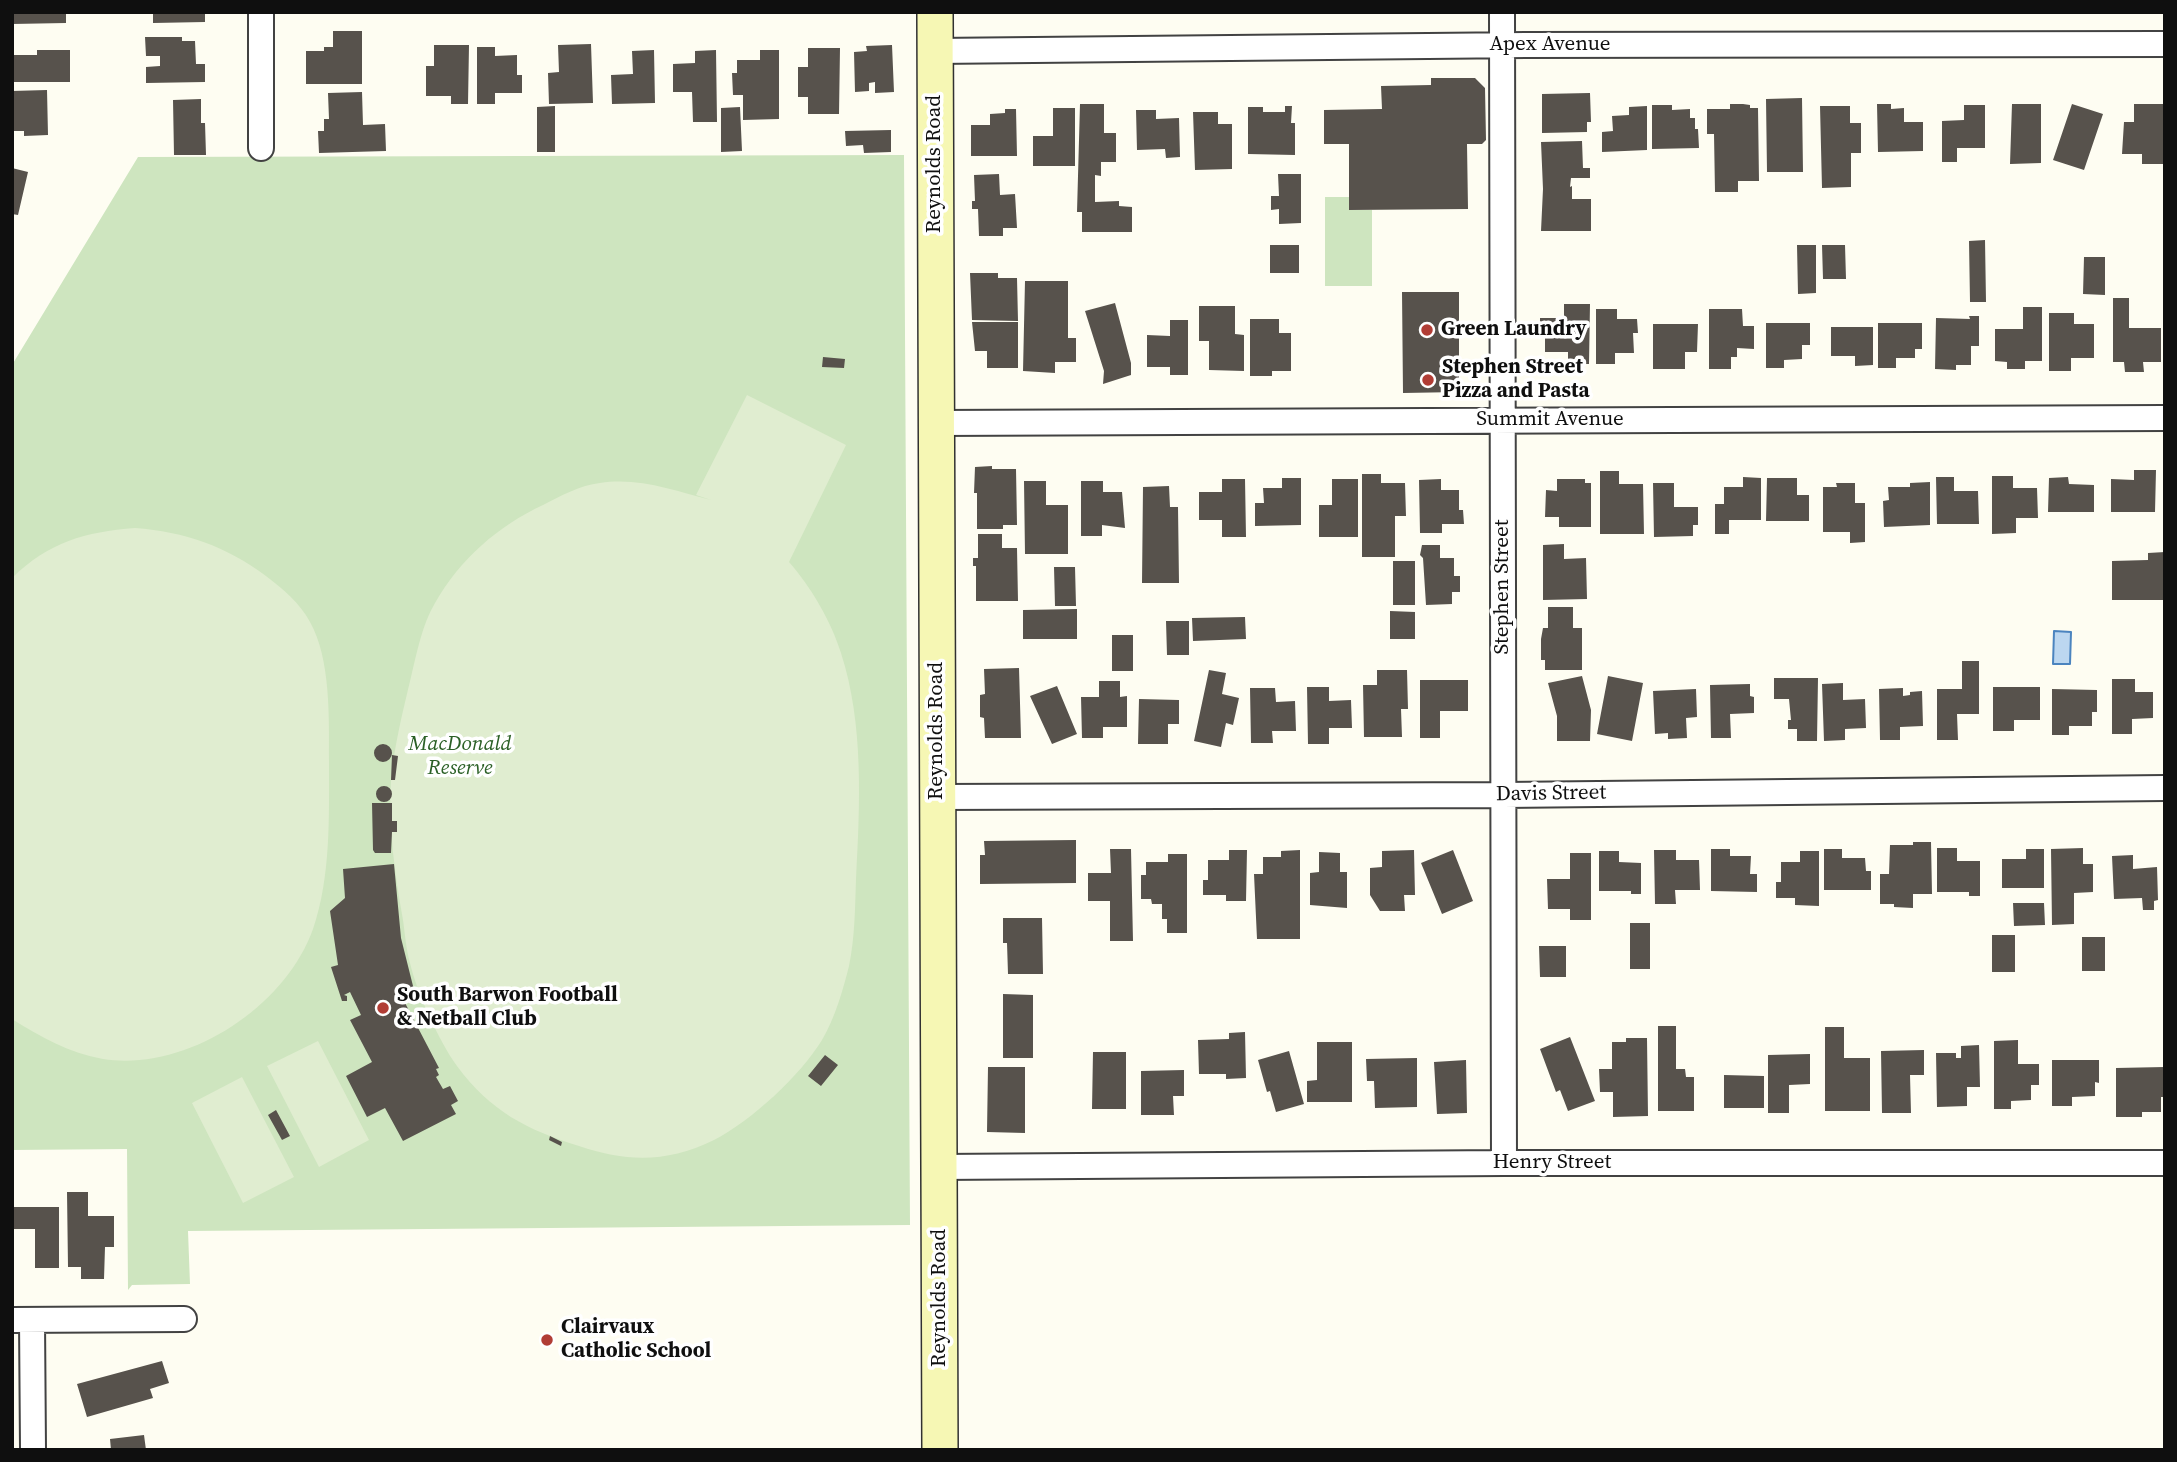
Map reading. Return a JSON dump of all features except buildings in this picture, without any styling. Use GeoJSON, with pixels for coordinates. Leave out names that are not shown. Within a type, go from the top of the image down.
{"type":"FeatureCollection","features":[{"type":"Feature","properties":{"kind":"street"},"geometry":{"type":"LineString","coordinates":[[261,12],[261,148]]}},
{"type":"Feature","properties":{"kind":"street","name":"Reynolds Road"},"geometry":{"type":"LineString","coordinates":[[935,12],[940,1450]]}},
{"type":"Feature","properties":{"kind":"street","name":"Stephen Street"},"geometry":{"type":"LineString","coordinates":[[1502,12],[1504,1163]]}},
{"type":"Feature","properties":{"kind":"street","name":"Apex Avenue"},"geometry":{"type":"LineString","coordinates":[[935,51],[1502,45],[2165,44]]}},
{"type":"Feature","properties":{"kind":"street","name":"Summit Avenue"},"geometry":{"type":"LineString","coordinates":[[936,423],[2165,418]]}},
{"type":"Feature","properties":{"kind":"street","name":"Davis Street"},"geometry":{"type":"LineString","coordinates":[[937,797],[1504,795],[2165,788]]}},
{"type":"Feature","properties":{"kind":"street","name":"Henry Street"},"geometry":{"type":"LineString","coordinates":[[939,1167],[1504,1163],[2165,1163]]}},
{"type":"Feature","properties":{"kind":"street"},"geometry":{"type":"LineString","coordinates":[[33,1450],[22,1320],[184,1319]]}},
{"type":"Feature","properties":{"kind":"green space","name":"MacDonald Reserve"},"geometry":{"type":"Polygon","coordinates":[[[904,155],[910,1225],[188,1231],[190,1284],[132,1285],[128,1290],[127,1149],[12,1150],[12,365],[138,157],[904,155]]]}},
{"type":"Feature","properties":{"kind":"green space"},"geometry":{"type":"Polygon","coordinates":[[[1325,197],[1349,197],[1349,210],[1372,210],[1372,286],[1325,286],[1325,197]]]}},
{"type":"Feature","properties":{"kind":"green space"},"geometry":{"type":"Polygon","coordinates":[[[747,395],[846,445],[789,562],[812,593],[832,629],[841,653],[854,708],[859,794],[851,955],[838,1004],[822,1040],[801,1068],[759,1110],[728,1132],[697,1148],[647,1158],[614,1155],[543,1133],[511,1117],[496,1107],[470,1082],[450,1056],[423,1002],[409,958],[391,833],[392,768],[418,648],[427,620],[445,587],[468,558],[481,545],[526,513],[571,491],[593,484],[643,483],[711,500],[696,495],[747,395]]]}},
{"type":"Feature","properties":{"kind":"green space"},"geometry":{"type":"Polygon","coordinates":[[[135,528],[188,537],[236,556],[285,591],[301,609],[317,637],[325,671],[329,709],[329,783],[328,846],[323,889],[313,929],[299,958],[280,984],[256,1008],[229,1028],[199,1044],[167,1055],[135,1060],[103,1059],[79,1053],[12,1019],[12,578],[54,547],[100,532],[135,528]]]}},
{"type":"Feature","properties":{"kind":"green space"},"geometry":{"type":"Polygon","coordinates":[[[318,1041],[369,1140],[319,1167],[267,1066],[318,1041]]]}},
{"type":"Feature","properties":{"kind":"green space"},"geometry":{"type":"Polygon","coordinates":[[[242,1077],[294,1177],[243,1203],[192,1103],[242,1077]]]}},
{"type":"Feature","properties":{"kind":"water"},"geometry":{"type":"Polygon","coordinates":[[[2054,631],[2071,632],[2070,664],[2053,664],[2054,631]]]}},
{"type":"Feature","properties":{"kind":"place","name":"Green Laundry"},"geometry":{"type":"Point","coordinates":[1427,330]}},
{"type":"Feature","properties":{"kind":"place","name":"Stephen Street Pizza and Pasta"},"geometry":{"type":"Point","coordinates":[1428,380]}},
{"type":"Feature","properties":{"kind":"place","name":"South Barwon Football & Netball Club"},"geometry":{"type":"Point","coordinates":[383,1008]}},
{"type":"Feature","properties":{"kind":"place","name":"Clairvaux Catholic School"},"geometry":{"type":"Point","coordinates":[547,1340]}}]}
